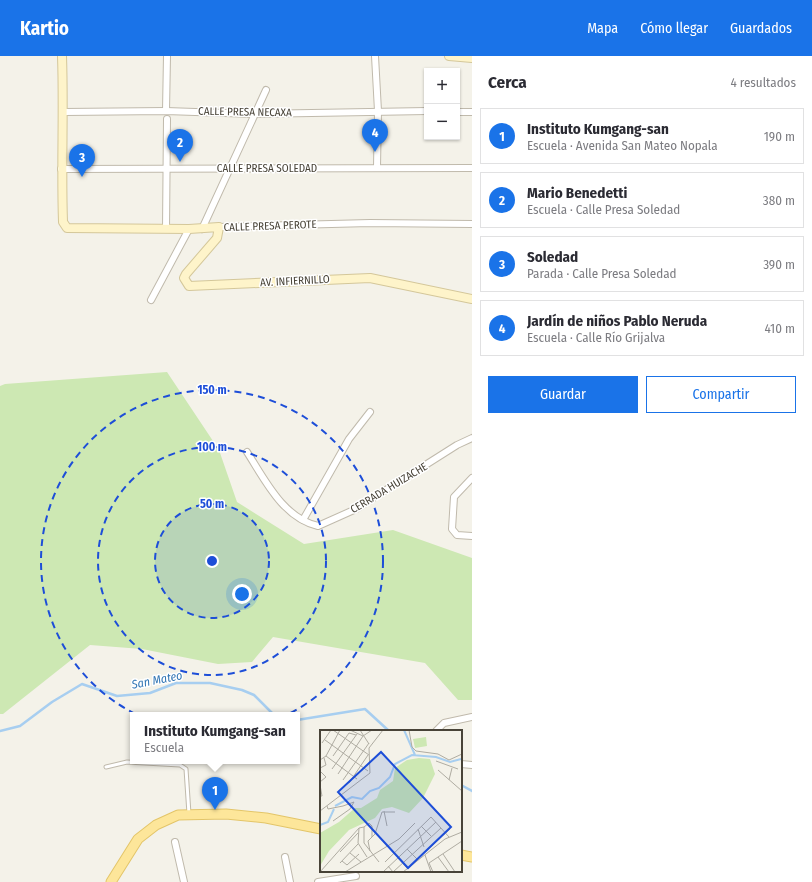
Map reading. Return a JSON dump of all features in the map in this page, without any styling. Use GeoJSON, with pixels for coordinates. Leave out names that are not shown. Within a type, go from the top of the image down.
{"type":"FeatureCollection","features":[{"type":"Feature","properties":{"kind":"main road"},"geometry":{"type":"LineString","coordinates":[[111,882],[138,839],[169,817],[189,814],[226,814],[266,818],[320,829]]}},
{"type":"Feature","properties":{"kind":"main road"},"geometry":{"type":"LineString","coordinates":[[462,855],[472,857]]}},
{"type":"Feature","properties":{"kind":"street"},"geometry":{"type":"LineString","coordinates":[[61,169],[64,112],[62,56]]}},
{"type":"Feature","properties":{"kind":"street"},"geometry":{"type":"LineString","coordinates":[[166,111],[167,56]]}},
{"type":"Feature","properties":{"kind":"street"},"geometry":{"type":"LineString","coordinates":[[375,56],[378,111],[377,167]]}},
{"type":"Feature","properties":{"kind":"street"},"geometry":{"type":"LineString","coordinates":[[449,56],[472,58]]}},
{"type":"Feature","properties":{"kind":"street"},"geometry":{"type":"LineString","coordinates":[[202,229],[266,90]]}},
{"type":"Feature","properties":{"kind":"street","name":"CALLE PRESA NECAXA"},"geometry":{"type":"LineString","coordinates":[[64,112],[166,111],[254,114],[424,111]]}},
{"type":"Feature","properties":{"kind":"street"},"geometry":{"type":"LineString","coordinates":[[460,112],[472,112]]}},
{"type":"Feature","properties":{"kind":"street"},"geometry":{"type":"LineString","coordinates":[[166,229],[165,168],[167,119]]}},
{"type":"Feature","properties":{"kind":"street","name":"CALLE PRESA SOLEDAD"},"geometry":{"type":"LineString","coordinates":[[61,169],[377,167],[472,168]]}},
{"type":"Feature","properties":{"kind":"street","name":"CALLE PRESA PEROTE"},"geometry":{"type":"LineString","coordinates":[[61,169],[63,222],[64,226],[69,228],[202,229],[219,227],[370,223],[472,224]]}},
{"type":"Feature","properties":{"kind":"street","name":"AV. INFIERNILLO"},"geometry":{"type":"LineString","coordinates":[[219,227],[217,238],[186,274],[184,278],[189,286],[370,278],[472,299]]}},
{"type":"Feature","properties":{"kind":"street"},"geometry":{"type":"LineString","coordinates":[[151,300],[189,229]]}},
{"type":"Feature","properties":{"kind":"street"},"geometry":{"type":"LineString","coordinates":[[303,520],[349,439],[370,412]]}},
{"type":"Feature","properties":{"kind":"street","name":"CERRADA HUIZACHE"},"geometry":{"type":"LineString","coordinates":[[248,452],[273,493],[287,508],[303,520],[318,526],[337,519],[356,509],[457,445],[472,438]]}},
{"type":"Feature","properties":{"kind":"street"},"geometry":{"type":"LineString","coordinates":[[472,478],[454,497],[452,528],[457,535],[472,536]]}},
{"type":"Feature","properties":{"kind":"street"},"geometry":{"type":"LineString","coordinates":[[437,730],[444,723],[472,717]]}},
{"type":"Feature","properties":{"kind":"street"},"geometry":{"type":"LineString","coordinates":[[462,764],[472,765]]}},
{"type":"Feature","properties":{"kind":"street"},"geometry":{"type":"LineString","coordinates":[[175,842],[184,882]]}},
{"type":"Feature","properties":{"kind":"street"},"geometry":{"type":"LineString","coordinates":[[285,857],[290,882]]}},
{"type":"Feature","properties":{"kind":"street"},"geometry":{"type":"LineString","coordinates":[[318,882],[356,876]]}},
{"type":"Feature","properties":{"kind":"lane"},"geometry":{"type":"LineString","coordinates":[[106,767],[130,762]]}},
{"type":"Feature","properties":{"kind":"lane"},"geometry":{"type":"LineString","coordinates":[[162,764],[180,765],[186,769],[189,814]]}},
{"type":"Feature","properties":{"kind":"green space"},"geometry":{"type":"Polygon","coordinates":[[[167,372],[219,450],[237,502],[304,544],[393,530],[472,558],[472,700],[458,700],[425,663],[273,637],[252,662],[218,664],[142,649],[90,645],[3,714],[0,714],[0,386],[5,384],[167,372]]]}},
{"type":"Feature","properties":{"kind":"waterway","name":"San Mateo"},"geometry":{"type":"LineString","coordinates":[[0,731],[20,726],[52,702],[82,684],[117,696],[150,693],[176,683],[210,683],[242,690],[254,695],[271,712]]}},
{"type":"Feature","properties":{"kind":"waterway","name":"San Mateo"},"geometry":{"type":"LineString","coordinates":[[300,720],[365,709],[388,730]]}},
{"type":"Feature","properties":{"kind":"waterway","name":"San Mateo"},"geometry":{"type":"LineString","coordinates":[[462,786],[472,791]]}},
{"type":"Feature","properties":{"kind":"place","name":"Jardín de niños Pablo Neruda"},"geometry":{"type":"Point","coordinates":[375,152]}},
{"type":"Feature","properties":{"kind":"place","name":"Mario Benedetti"},"geometry":{"type":"Point","coordinates":[180,162]}},
{"type":"Feature","properties":{"kind":"place","name":"Soledad"},"geometry":{"type":"Point","coordinates":[82,177]}},
{"type":"Feature","properties":{"kind":"place","name":"Instituto Kumgang-san"},"geometry":{"type":"Point","coordinates":[215,810]}}]}
